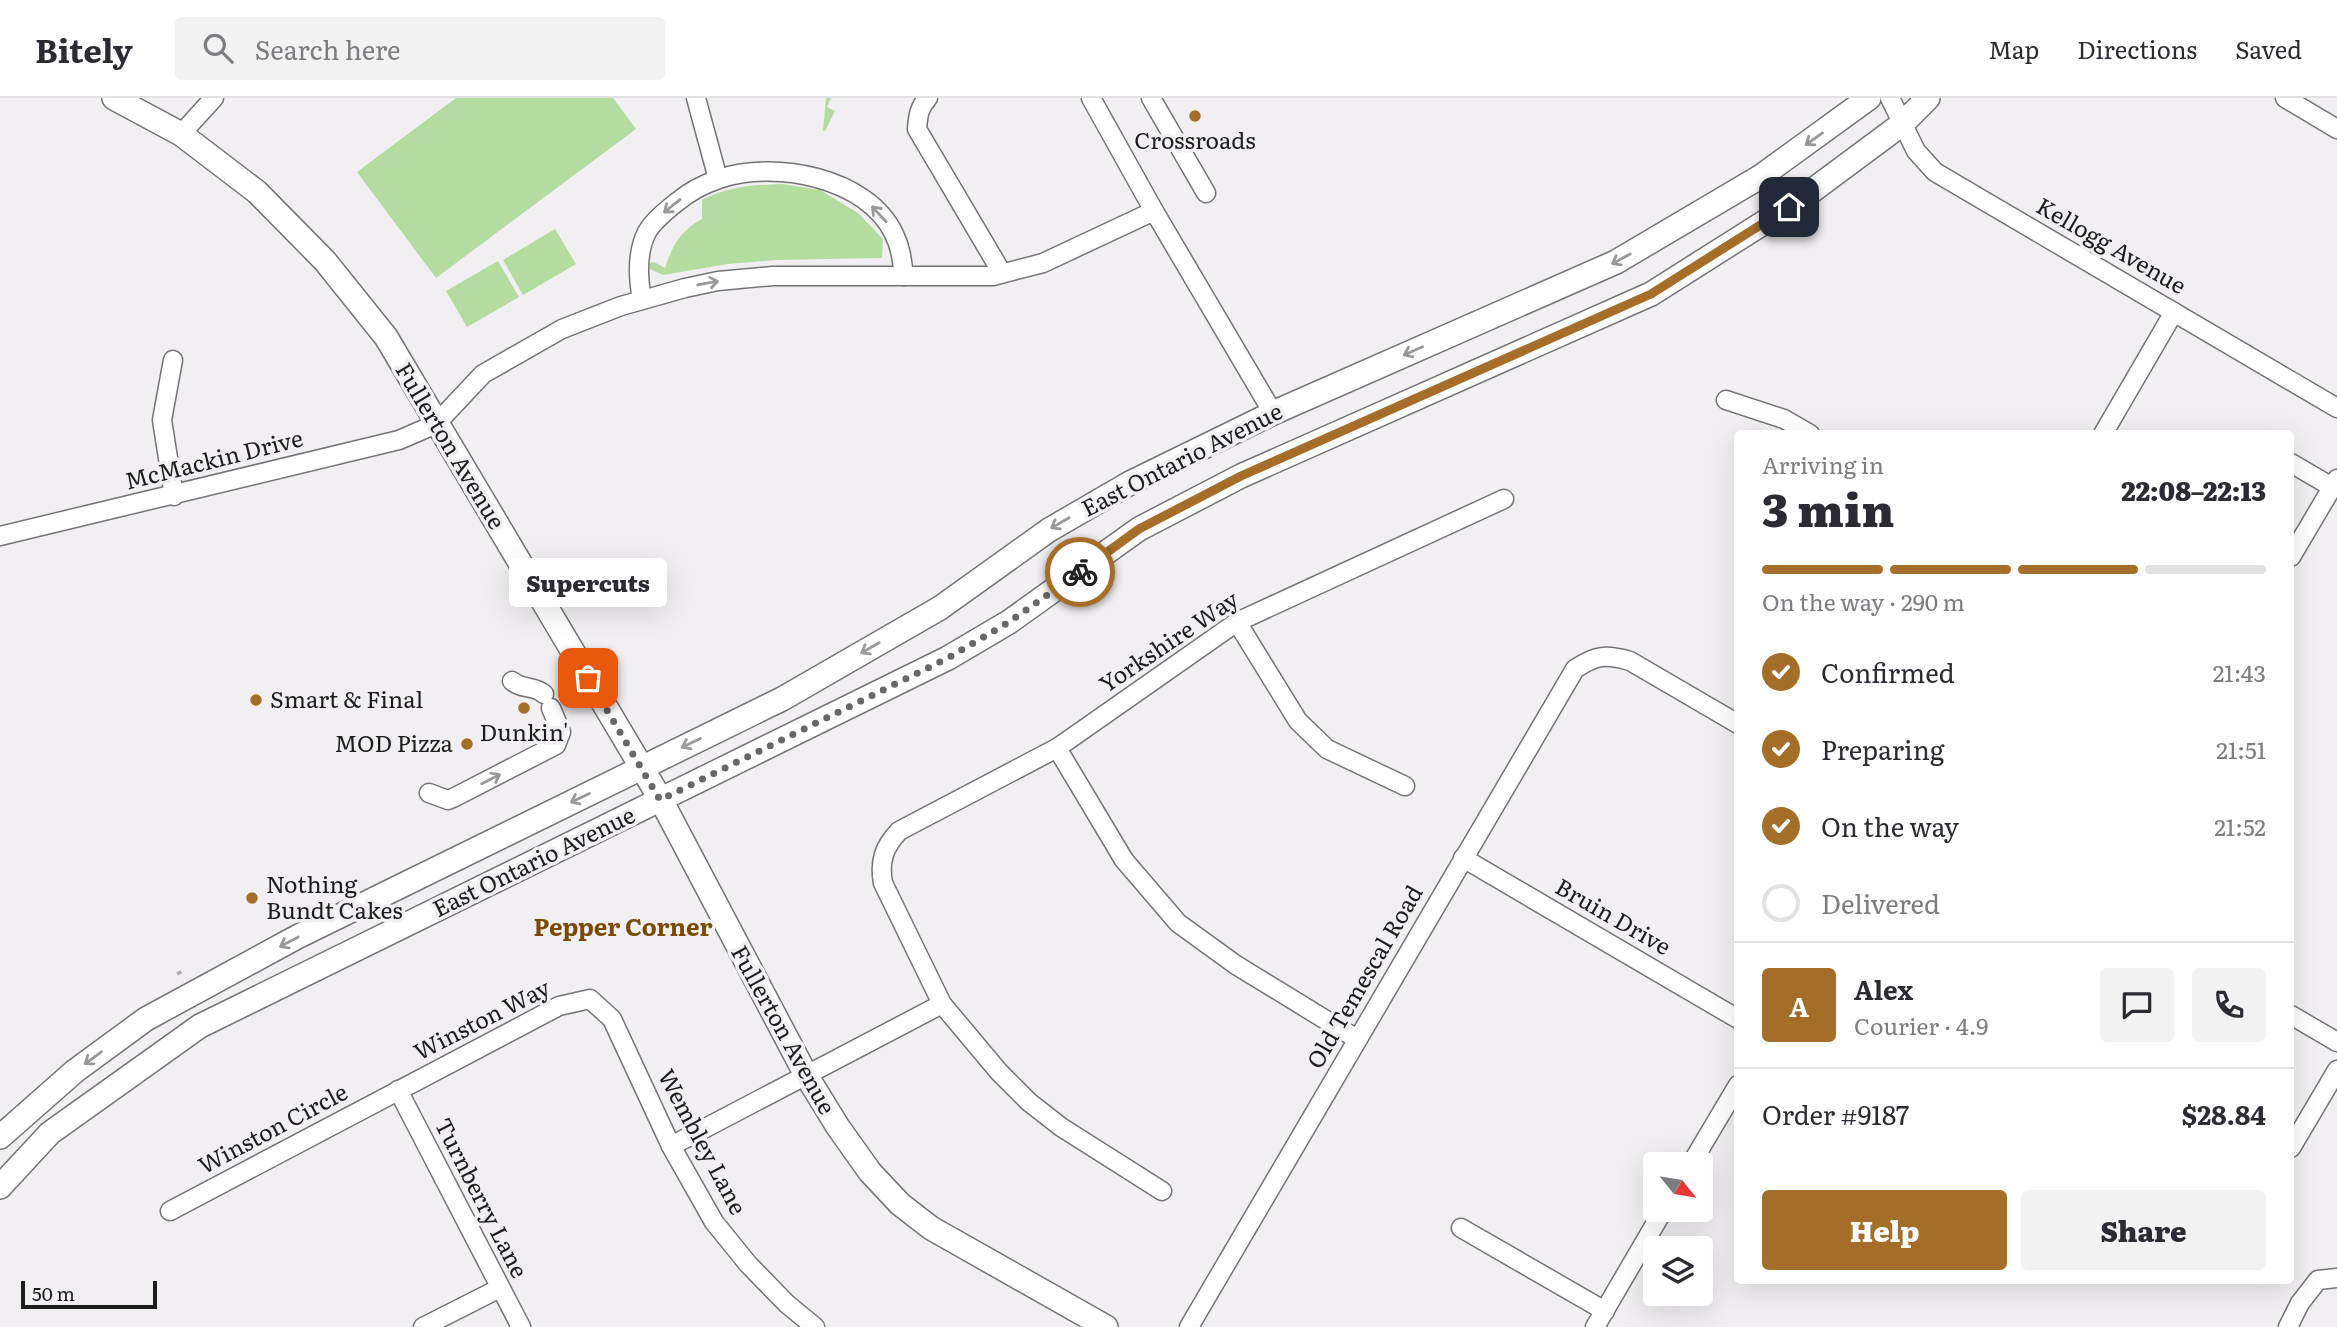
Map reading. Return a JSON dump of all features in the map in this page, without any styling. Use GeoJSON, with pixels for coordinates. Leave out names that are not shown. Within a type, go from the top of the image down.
{"type":"FeatureCollection","features":[{"type":"Feature","properties":{"kind":"main road","name":"Fullerton Avenue"},"geometry":{"type":"LineString","coordinates":[[114,98],[181,134],[257,192],[325,261],[386,337],[642,767],[806,1075],[870,1172],[900,1204],[931,1228],[1106,1327]]}},
{"type":"Feature","properties":{"kind":"main road","name":"East Ontario Avenue"},"geometry":{"type":"LineString","coordinates":[[0,1138],[75,1071],[146,1019],[297,937],[782,699],[940,608],[1049,530],[1268,404],[1616,262],[1760,177],[1869,98]]}},
{"type":"Feature","properties":{"kind":"main road","name":"East Ontario Avenue"},"geometry":{"type":"LineString","coordinates":[[0,1187],[50,1133],[200,1026],[948,658],[1009,622],[1139,529],[1241,476],[1651,294],[1801,200],[1902,124],[1928,98]]}},
{"type":"Feature","properties":{"kind":"main road"},"geometry":{"type":"LineString","coordinates":[[50,1133],[65,1111],[202,1008],[201,989]]}},
{"type":"Feature","properties":{"kind":"street"},"geometry":{"type":"LineString","coordinates":[[181,134],[214,98]]}},
{"type":"Feature","properties":{"kind":"street"},"geometry":{"type":"LineString","coordinates":[[696,98],[718,179]]}},
{"type":"Feature","properties":{"kind":"street"},"geometry":{"type":"LineString","coordinates":[[928,98],[922,104],[918,115],[917,129],[1002,274]]}},
{"type":"Feature","properties":{"kind":"street"},"geometry":{"type":"LineString","coordinates":[[1091,98],[1268,404]]}},
{"type":"Feature","properties":{"kind":"street"},"geometry":{"type":"LineString","coordinates":[[1151,98],[1206,193]]}},
{"type":"Feature","properties":{"kind":"street","name":"Kellogg Avenue"},"geometry":{"type":"LineString","coordinates":[[1890,98],[1916,151],[1935,172],[2337,408]]}},
{"type":"Feature","properties":{"kind":"street"},"geometry":{"type":"LineString","coordinates":[[2285,98],[2337,129]]}},
{"type":"Feature","properties":{"kind":"street"},"geometry":{"type":"LineString","coordinates":[[2313,114],[2322,98]]}},
{"type":"Feature","properties":{"kind":"street"},"geometry":{"type":"LineString","coordinates":[[642,300],[638,279],[640,253],[647,232],[663,213],[689,193],[718,179],[743,173],[802,173],[830,181],[864,199],[894,232],[901,252],[904,276]]}},
{"type":"Feature","properties":{"kind":"street"},"geometry":{"type":"LineString","coordinates":[[436,424],[483,374],[562,329],[621,306],[718,281],[759,278],[993,276],[1043,263],[1154,211]]}},
{"type":"Feature","properties":{"kind":"street"},"geometry":{"type":"LineString","coordinates":[[2105,430],[2174,312]]}},
{"type":"Feature","properties":{"kind":"street"},"geometry":{"type":"LineString","coordinates":[[173,360],[162,420],[174,496]]}},
{"type":"Feature","properties":{"kind":"street"},"geometry":{"type":"LineString","coordinates":[[1726,400],[1784,419],[1803,430]]}},
{"type":"Feature","properties":{"kind":"street","name":"McMackin Drive"},"geometry":{"type":"LineString","coordinates":[[0,536],[399,440],[436,424]]}},
{"type":"Feature","properties":{"kind":"street"},"geometry":{"type":"LineString","coordinates":[[2294,464],[2335,483],[2294,552]]}},
{"type":"Feature","properties":{"kind":"street","name":"Yorkshire Way"},"geometry":{"type":"LineString","coordinates":[[942,1004],[883,883],[880,870],[882,857],[888,843],[899,831],[1057,748],[1237,622],[1504,499]]}},
{"type":"Feature","properties":{"kind":"street"},"geometry":{"type":"LineString","coordinates":[[1237,622],[1298,722],[1327,749],[1405,786]]}},
{"type":"Feature","properties":{"kind":"street","name":"Old Temescal Road"},"geometry":{"type":"LineString","coordinates":[[1189,1327],[1575,669],[1591,659],[1610,656],[1630,661],[1734,722]]}},
{"type":"Feature","properties":{"kind":"street"},"geometry":{"type":"LineString","coordinates":[[429,793],[448,800],[555,745],[561,732],[547,701],[538,689],[520,686],[512,681]]}},
{"type":"Feature","properties":{"kind":"street"},"geometry":{"type":"LineString","coordinates":[[1057,748],[1124,860],[1178,923],[1236,965],[1357,1039]]}},
{"type":"Feature","properties":{"kind":"street","name":"Bruin Drive"},"geometry":{"type":"LineString","coordinates":[[1463,858],[1734,1017]]}},
{"type":"Feature","properties":{"kind":"street","name":"Winston Way"},"geometry":{"type":"LineString","coordinates":[[398,1090],[559,1006],[590,999]]}},
{"type":"Feature","properties":{"kind":"street","name":"Wembley Lane"},"geometry":{"type":"LineString","coordinates":[[590,999],[611,1018],[671,1146],[713,1222],[748,1264],[787,1304],[815,1327]]}},
{"type":"Feature","properties":{"kind":"street"},"geometry":{"type":"LineString","coordinates":[[671,1146],[942,1004],[999,1072],[1029,1102],[1061,1127],[1163,1191]]}},
{"type":"Feature","properties":{"kind":"street"},"geometry":{"type":"LineString","coordinates":[[2294,1017],[2337,1042]]}},
{"type":"Feature","properties":{"kind":"street"},"geometry":{"type":"LineString","coordinates":[[2294,1143],[2337,1070]]}},
{"type":"Feature","properties":{"kind":"street","name":"Winston Circle"},"geometry":{"type":"LineString","coordinates":[[170,1211],[398,1090]]}},
{"type":"Feature","properties":{"kind":"street","name":"Turnberry Lane"},"geometry":{"type":"LineString","coordinates":[[398,1090],[521,1327]]}},
{"type":"Feature","properties":{"kind":"street"},"geometry":{"type":"LineString","coordinates":[[1698,1152],[1734,1092]]}},
{"type":"Feature","properties":{"kind":"street"},"geometry":{"type":"LineString","coordinates":[[1595,1327],[1656,1222]]}},
{"type":"Feature","properties":{"kind":"street"},"geometry":{"type":"LineString","coordinates":[[1461,1228],[1605,1311]]}},
{"type":"Feature","properties":{"kind":"street"},"geometry":{"type":"LineString","coordinates":[[2288,1327],[2300,1303],[2318,1280],[2337,1278]]}},
{"type":"Feature","properties":{"kind":"street"},"geometry":{"type":"LineString","coordinates":[[423,1327],[500,1288]]}},
{"type":"Feature","properties":{"kind":"path"},"geometry":{"type":"LineString","coordinates":[[177,974],[185,970]]}},
{"type":"Feature","properties":{"kind":"green space"},"geometry":{"type":"Polygon","coordinates":[[[456,98],[613,98],[636,129],[436,278],[357,172],[456,98]]]}},
{"type":"Feature","properties":{"kind":"green space"},"geometry":{"type":"Polygon","coordinates":[[[826,98],[831,98],[827,107],[835,111],[823,131],[826,98]]]}},
{"type":"Feature","properties":{"kind":"green space"},"geometry":{"type":"Polygon","coordinates":[[[782,184],[820,190],[858,213],[883,239],[882,258],[776,260],[728,264],[663,275],[650,269],[649,263],[654,262],[665,268],[678,239],[702,219],[702,200],[731,189],[782,184]]]}},
{"type":"Feature","properties":{"kind":"green space"},"geometry":{"type":"Polygon","coordinates":[[[555,229],[576,264],[523,295],[503,260],[555,229]]]}},
{"type":"Feature","properties":{"kind":"green space"},"geometry":{"type":"Polygon","coordinates":[[[498,261],[519,297],[467,327],[446,291],[498,261]]]}},
{"type":"Feature","properties":{"kind":"way so far"},"geometry":{"type":"LineString","coordinates":[[588,678],[660,800],[948,658],[1009,622],[1080,572]]}},
{"type":"Feature","properties":{"kind":"place","name":"Crossroads"},"geometry":{"type":"Point","coordinates":[1195,116]}},
{"type":"Feature","properties":{"kind":"place","name":"Supercuts"},"geometry":{"type":"Point","coordinates":[588,678]}},
{"type":"Feature","properties":{"kind":"place","name":"Smart & Final"},"geometry":{"type":"Point","coordinates":[256,700]}},
{"type":"Feature","properties":{"kind":"place","name":"Dunkin'"},"geometry":{"type":"Point","coordinates":[524,708]}},
{"type":"Feature","properties":{"kind":"place","name":"MOD Pizza"},"geometry":{"type":"Point","coordinates":[467,744]}},
{"type":"Feature","properties":{"kind":"place","name":"Nothing Bundt Cakes"},"geometry":{"type":"Point","coordinates":[252,898]}},
{"type":"Feature","properties":{"kind":"district","name":"Pepper Corner"},"geometry":{"type":"Point","coordinates":[623,928]}},
{"type":"Feature","properties":{"kind":"route"},"geometry":{"type":"LineString","coordinates":[[1080,572],[1139,529],[1241,476],[1651,294],[1789,207]]}}]}
